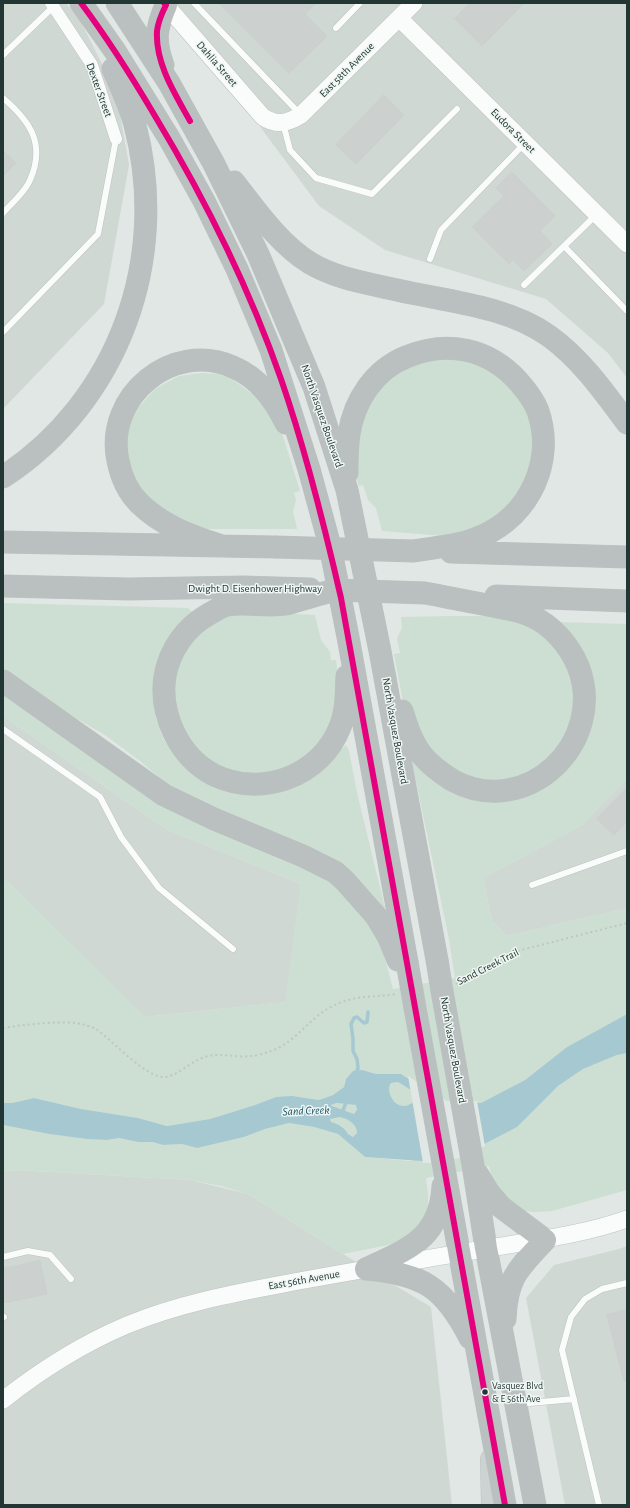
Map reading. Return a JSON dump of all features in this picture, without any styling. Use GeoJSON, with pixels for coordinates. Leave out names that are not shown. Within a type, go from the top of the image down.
{"type":"FeatureCollection","features":[{"type":"Feature","properties":{"kind":"highway"},"geometry":{"type":"LineString","coordinates":[[3,477],[43,447],[73,415],[93,389],[109,362],[125,326],[139,276],[144,241],[146,211],[142,154],[137,131],[124,92],[77,3]]}},
{"type":"Feature","properties":{"kind":"highway"},"geometry":{"type":"LineString","coordinates":[[81,3],[115,51],[161,125],[204,201],[237,269],[268,343],[289,404],[309,470],[330,546],[348,637],[407,984],[444,1165],[505,1505]]}},
{"type":"Feature","properties":{"kind":"highway","name":"North Vasquez Boulevard"},"geometry":{"type":"LineString","coordinates":[[117,3],[175,94],[206,149],[258,254],[314,387],[346,490],[380,651],[437,960],[486,1248],[535,1505]]}},
{"type":"Feature","properties":{"kind":"highway"},"geometry":{"type":"LineString","coordinates":[[166,4],[159,20],[156,38],[162,62],[175,94]]}},
{"type":"Feature","properties":{"kind":"highway"},"geometry":{"type":"LineString","coordinates":[[206,149],[271,228],[291,248],[310,263],[344,278],[488,310],[507,315],[537,328],[572,355],[594,379],[627,423]]}},
{"type":"Feature","properties":{"kind":"highway"},"geometry":{"type":"LineString","coordinates":[[346,490],[348,445],[353,415],[360,399],[370,385],[380,373],[392,364],[418,352],[430,349],[449,348],[480,354],[496,362],[511,373],[530,396],[538,410],[543,431],[544,453],[540,474],[532,491],[520,509],[504,523],[483,536],[457,545],[414,550]]}},
{"type":"Feature","properties":{"kind":"highway"},"geometry":{"type":"LineString","coordinates":[[219,545],[189,535],[167,524],[139,503],[128,488],[120,470],[116,454],[116,438],[120,418],[129,399],[143,383],[160,371],[174,364],[189,361],[205,360],[234,367],[256,381],[267,392],[278,407],[309,470]]}},
{"type":"Feature","properties":{"kind":"highway"},"geometry":{"type":"LineString","coordinates":[[3,542],[219,545],[627,557]]}},
{"type":"Feature","properties":{"kind":"highway","name":"Dwight D. Eisenhower Highway"},"geometry":{"type":"LineString","coordinates":[[3,586],[129,589],[243,587],[283,596],[335,590],[627,602]]}},
{"type":"Feature","properties":{"kind":"highway"},"geometry":{"type":"LineString","coordinates":[[380,651],[412,738],[429,762],[446,776],[473,789],[504,792],[532,783],[556,766],[563,758],[578,732],[582,721],[585,698],[579,668],[564,642],[557,634],[540,621],[523,612],[425,593]]}},
{"type":"Feature","properties":{"kind":"highway"},"geometry":{"type":"LineString","coordinates":[[283,596],[227,605],[210,613],[183,635],[175,646],[168,662],[164,684],[164,696],[171,728],[184,749],[198,764],[214,775],[244,783],[258,784],[279,781],[300,773],[318,761],[327,750],[343,720],[346,694],[348,637]]}},
{"type":"Feature","properties":{"kind":"highway"},"geometry":{"type":"LineString","coordinates":[[3,681],[164,794],[214,819],[303,856],[335,872],[345,880],[376,916],[388,936],[407,984]]}},
{"type":"Feature","properties":{"kind":"highway"},"geometry":{"type":"LineString","coordinates":[[366,1269],[405,1250],[427,1233],[437,1216],[441,1205],[444,1165]]}},
{"type":"Feature","properties":{"kind":"highway"},"geometry":{"type":"LineString","coordinates":[[473,1165],[489,1193],[501,1207],[545,1240],[520,1267],[513,1277],[509,1288],[505,1323],[508,1360]]}},
{"type":"Feature","properties":{"kind":"highway"},"geometry":{"type":"LineString","coordinates":[[366,1269],[400,1274],[430,1287],[449,1303],[460,1318],[477,1352]]}},
{"type":"Feature","properties":{"kind":"main road","name":"East 58th Avenue"},"geometry":{"type":"LineString","coordinates":[[278,122],[291,121],[301,115],[414,3]]}},
{"type":"Feature","properties":{"kind":"main road","name":"Dahlia Street"},"geometry":{"type":"LineString","coordinates":[[166,4],[252,104],[264,116],[278,122]]}},
{"type":"Feature","properties":{"kind":"main road","name":"Eudora Street"},"geometry":{"type":"LineString","coordinates":[[399,18],[597,214],[626,240]]}},
{"type":"Feature","properties":{"kind":"main road","name":"East 56th Avenue"},"geometry":{"type":"LineString","coordinates":[[3,1400],[73,1352],[108,1334],[145,1318],[218,1297],[486,1248],[545,1240],[627,1219]]}},
{"type":"Feature","properties":{"kind":"main road"},"geometry":{"type":"LineString","coordinates":[[489,1416],[491,1505]]}},
{"type":"Feature","properties":{"kind":"street","name":"Dexter Street"},"geometry":{"type":"LineString","coordinates":[[52,5],[92,65],[116,139]]}},
{"type":"Feature","properties":{"kind":"lane"},"geometry":{"type":"LineString","coordinates":[[194,3],[301,115]]}},
{"type":"Feature","properties":{"kind":"lane"},"geometry":{"type":"LineString","coordinates":[[336,28],[360,3]]}},
{"type":"Feature","properties":{"kind":"lane"},"geometry":{"type":"LineString","coordinates":[[3,55],[52,5]]}},
{"type":"Feature","properties":{"kind":"lane"},"geometry":{"type":"LineString","coordinates":[[3,98],[15,108],[26,121],[36,141],[36,160],[30,181],[3,213]]}},
{"type":"Feature","properties":{"kind":"lane"},"geometry":{"type":"LineString","coordinates":[[278,122],[290,150],[316,178],[372,194],[457,109]]}},
{"type":"Feature","properties":{"kind":"lane"},"geometry":{"type":"LineString","coordinates":[[3,332],[98,234],[116,139]]}},
{"type":"Feature","properties":{"kind":"lane"},"geometry":{"type":"LineString","coordinates":[[430,259],[441,230],[525,143]]}},
{"type":"Feature","properties":{"kind":"lane"},"geometry":{"type":"LineString","coordinates":[[524,285],[597,214]]}},
{"type":"Feature","properties":{"kind":"lane"},"geometry":{"type":"LineString","coordinates":[[564,246],[627,311]]}},
{"type":"Feature","properties":{"kind":"lane"},"geometry":{"type":"LineString","coordinates":[[3,730],[100,797],[121,837],[159,888],[233,950]]}},
{"type":"Feature","properties":{"kind":"lane"},"geometry":{"type":"LineString","coordinates":[[532,886],[627,851]]}},
{"type":"Feature","properties":{"kind":"lane"},"geometry":{"type":"LineString","coordinates":[[3,1257],[28,1251],[50,1255],[70,1279]]}},
{"type":"Feature","properties":{"kind":"lane"},"geometry":{"type":"LineString","coordinates":[[599,1505],[562,1350],[571,1317],[585,1299],[602,1289],[627,1283]]}},
{"type":"Feature","properties":{"kind":"lane"},"geometry":{"type":"LineString","coordinates":[[516,1404],[574,1399]]}},
{"type":"Feature","properties":{"kind":"path","name":"Sand Creek Trail"},"geometry":{"type":"LineString","coordinates":[[451,986],[461,982],[493,963],[521,950],[627,923]]}},
{"type":"Feature","properties":{"kind":"path"},"geometry":{"type":"LineString","coordinates":[[3,1028],[67,1022],[82,1024],[95,1029],[145,1070],[155,1076],[164,1077],[172,1075],[199,1059],[210,1055],[250,1056],[270,1052],[282,1045],[328,1008],[346,1000],[365,996],[388,996],[407,984]]}},
{"type":"Feature","properties":{"kind":"shaded area"},"geometry":{"type":"Polygon","coordinates":[[[3,3],[66,3],[79,18],[116,92],[129,165],[104,304],[3,409],[3,3]]]}},
{"type":"Feature","properties":{"kind":"shaded area"},"geometry":{"type":"Polygon","coordinates":[[[168,3],[627,3],[627,378],[608,353],[546,299],[385,250],[319,206],[168,3]]]}},
{"type":"Feature","properties":{"kind":"shaded area"},"geometry":{"type":"Polygon","coordinates":[[[3,716],[166,829],[301,884],[286,1002],[144,1017],[7,881],[3,885],[3,716]]]}},
{"type":"Feature","properties":{"kind":"shaded area"},"geometry":{"type":"Polygon","coordinates":[[[627,779],[627,908],[507,936],[492,921],[483,878],[582,825],[627,779]]]}},
{"type":"Feature","properties":{"kind":"shaded area"},"geometry":{"type":"Polygon","coordinates":[[[17,1170],[190,1180],[248,1194],[431,1307],[452,1505],[3,1505],[3,1172],[17,1170]]]}},
{"type":"Feature","properties":{"kind":"shaded area"},"geometry":{"type":"Polygon","coordinates":[[[627,1246],[627,1505],[565,1505],[526,1298],[554,1265],[627,1246]]]}},
{"type":"Feature","properties":{"kind":"green space"},"geometry":{"type":"Polygon","coordinates":[[[449,354],[499,373],[527,410],[534,437],[529,479],[514,503],[475,531],[443,536],[382,531],[376,508],[368,500],[363,485],[359,486],[354,471],[355,424],[392,371],[449,354]]]}},
{"type":"Feature","properties":{"kind":"green space"},"geometry":{"type":"Polygon","coordinates":[[[202,373],[218,374],[230,378],[254,395],[278,421],[300,491],[294,493],[296,500],[293,511],[297,529],[207,529],[188,525],[141,496],[126,459],[128,431],[132,419],[138,408],[155,389],[179,376],[202,373]]]}},
{"type":"Feature","properties":{"kind":"green space"},"geometry":{"type":"Polygon","coordinates":[[[3,603],[188,608],[194,614],[154,682],[153,701],[156,719],[164,740],[182,765],[198,777],[310,775],[346,745],[349,751],[358,797],[386,912],[381,916],[366,894],[175,791],[140,761],[105,735],[57,707],[3,669],[3,603]]]}},
{"type":"Feature","properties":{"kind":"green space"},"geometry":{"type":"Polygon","coordinates":[[[240,611],[315,615],[321,640],[330,652],[331,660],[336,660],[340,695],[324,742],[285,772],[240,777],[195,754],[170,709],[175,663],[209,622],[240,611]]]}},
{"type":"Feature","properties":{"kind":"green space"},"geometry":{"type":"Polygon","coordinates":[[[496,616],[527,623],[556,644],[574,679],[574,718],[555,755],[514,781],[477,783],[444,770],[404,707],[394,654],[400,653],[397,638],[402,628],[401,617],[496,616]]]}},
{"type":"Feature","properties":{"kind":"green space"},"geometry":{"type":"Polygon","coordinates":[[[556,622],[627,624],[627,779],[582,825],[483,878],[492,921],[507,936],[627,908],[627,1014],[567,1047],[525,1080],[481,1103],[446,1103],[401,1074],[376,1074],[362,1070],[346,1079],[344,1087],[333,1095],[319,1100],[276,1097],[210,1119],[167,1126],[138,1118],[81,1109],[34,1098],[12,1103],[3,1103],[3,885],[7,881],[144,1017],[285,1002],[301,884],[166,829],[3,716],[3,693],[160,803],[186,818],[304,867],[325,879],[338,889],[362,914],[381,944],[393,989],[455,978],[449,939],[410,753],[439,784],[461,796],[480,801],[495,801],[513,797],[587,730],[556,622]]]}},
{"type":"Feature","properties":{"kind":"green space"},"geometry":{"type":"Polygon","coordinates":[[[627,1053],[627,1190],[552,1211],[536,1212],[523,1211],[514,1207],[493,1182],[489,1166],[426,1178],[428,1207],[425,1219],[404,1240],[388,1245],[343,1254],[248,1194],[221,1186],[190,1180],[17,1170],[3,1172],[3,1125],[49,1134],[87,1139],[107,1140],[119,1138],[138,1142],[153,1142],[163,1145],[182,1144],[197,1148],[244,1137],[265,1129],[289,1123],[314,1127],[338,1134],[365,1157],[410,1161],[517,1127],[558,1086],[583,1069],[617,1055],[627,1053]]]}},
{"type":"Feature","properties":{"kind":"green space"},"geometry":{"type":"Polygon","coordinates":[[[398,1082],[411,1090],[414,1101],[405,1107],[395,1102],[390,1095],[389,1087],[391,1083],[398,1082]]]}},
{"type":"Feature","properties":{"kind":"green space"},"geometry":{"type":"Polygon","coordinates":[[[340,1103],[356,1105],[357,1111],[354,1114],[349,1113],[332,1106],[333,1104],[340,1103]]]}},
{"type":"Feature","properties":{"kind":"green space"},"geometry":{"type":"Polygon","coordinates":[[[340,1117],[346,1119],[354,1125],[357,1133],[353,1137],[341,1126],[331,1122],[330,1119],[340,1117]]]}},
{"type":"Feature","properties":{"kind":"water","name":"Sand Creek"},"geometry":{"type":"Polygon","coordinates":[[[627,1014],[627,1053],[617,1055],[583,1069],[558,1086],[517,1127],[463,1155],[422,1161],[365,1157],[338,1134],[314,1127],[289,1123],[265,1129],[244,1137],[197,1148],[182,1144],[163,1145],[153,1142],[138,1142],[119,1138],[107,1140],[87,1139],[49,1134],[3,1125],[3,1103],[12,1103],[34,1098],[81,1109],[138,1118],[167,1126],[210,1119],[276,1097],[292,1096],[319,1100],[333,1095],[344,1087],[346,1079],[353,1071],[362,1070],[376,1074],[401,1074],[446,1103],[481,1103],[525,1080],[567,1047],[627,1014]],[[398,1082],[391,1083],[389,1087],[391,1097],[398,1105],[408,1105],[414,1101],[411,1090],[398,1082]],[[337,1103],[331,1105],[354,1114],[357,1110],[356,1105],[337,1103]],[[340,1117],[330,1119],[331,1122],[341,1126],[353,1137],[357,1133],[357,1130],[352,1122],[340,1117]]]}},
{"type":"Feature","properties":{"kind":"pier"},"geometry":{"type":"Polygon","coordinates":[[[408,1076],[447,1101],[477,1101],[485,1146],[464,1157],[436,1163],[423,1163],[408,1076]]]}},
{"type":"Feature","properties":{"kind":"building"},"geometry":{"type":"Polygon","coordinates":[[[219,3],[316,3],[305,14],[327,36],[289,73],[219,3]]]}},
{"type":"Feature","properties":{"kind":"building"},"geometry":{"type":"Polygon","coordinates":[[[470,3],[524,3],[482,46],[455,19],[470,3]]]}},
{"type":"Feature","properties":{"kind":"building"},"geometry":{"type":"Polygon","coordinates":[[[384,95],[404,115],[356,164],[336,145],[384,95]]]}},
{"type":"Feature","properties":{"kind":"building"},"geometry":{"type":"Polygon","coordinates":[[[3,150],[16,163],[3,176],[3,150]]]}},
{"type":"Feature","properties":{"kind":"building"},"geometry":{"type":"Polygon","coordinates":[[[512,172],[555,216],[540,231],[552,244],[524,271],[513,260],[509,264],[472,227],[504,196],[496,188],[512,172]]]}},
{"type":"Feature","properties":{"kind":"building"},"geometry":{"type":"Polygon","coordinates":[[[627,788],[627,822],[614,835],[597,819],[627,788]]]}},
{"type":"Feature","properties":{"kind":"building"},"geometry":{"type":"Polygon","coordinates":[[[40,1261],[47,1294],[3,1303],[3,1269],[40,1261]]]}},
{"type":"Feature","properties":{"kind":"building"},"geometry":{"type":"Polygon","coordinates":[[[627,1310],[627,1380],[624,1381],[607,1315],[627,1310]]]}},
{"type":"Feature","properties":{"kind":"waterway"},"geometry":{"type":"LineString","coordinates":[[356,1073],[358,1068],[357,1059],[353,1051],[351,1024],[354,1018],[357,1017],[364,1023],[367,1022],[368,1012]]}},
{"type":"Feature","properties":{"kind":"waterway"},"geometry":{"type":"LineString","coordinates":[[342,1113],[347,1100]]}},
{"type":"Feature","properties":{"kind":"transit line"},"geometry":{"type":"LineString","coordinates":[[81,3],[110,44],[146,101],[191,179],[225,244],[255,311],[281,379],[306,460],[341,598],[505,1505]]}},
{"type":"Feature","properties":{"kind":"transit line"},"geometry":{"type":"LineString","coordinates":[[164,3],[166,5],[160,18],[157,31],[159,55],[167,78],[190,121]]}},
{"type":"Feature","properties":{"kind":"place","name":"Vasquez Blvd & E 56th Ave"},"geometry":{"type":"Point","coordinates":[485,1392]}}]}
